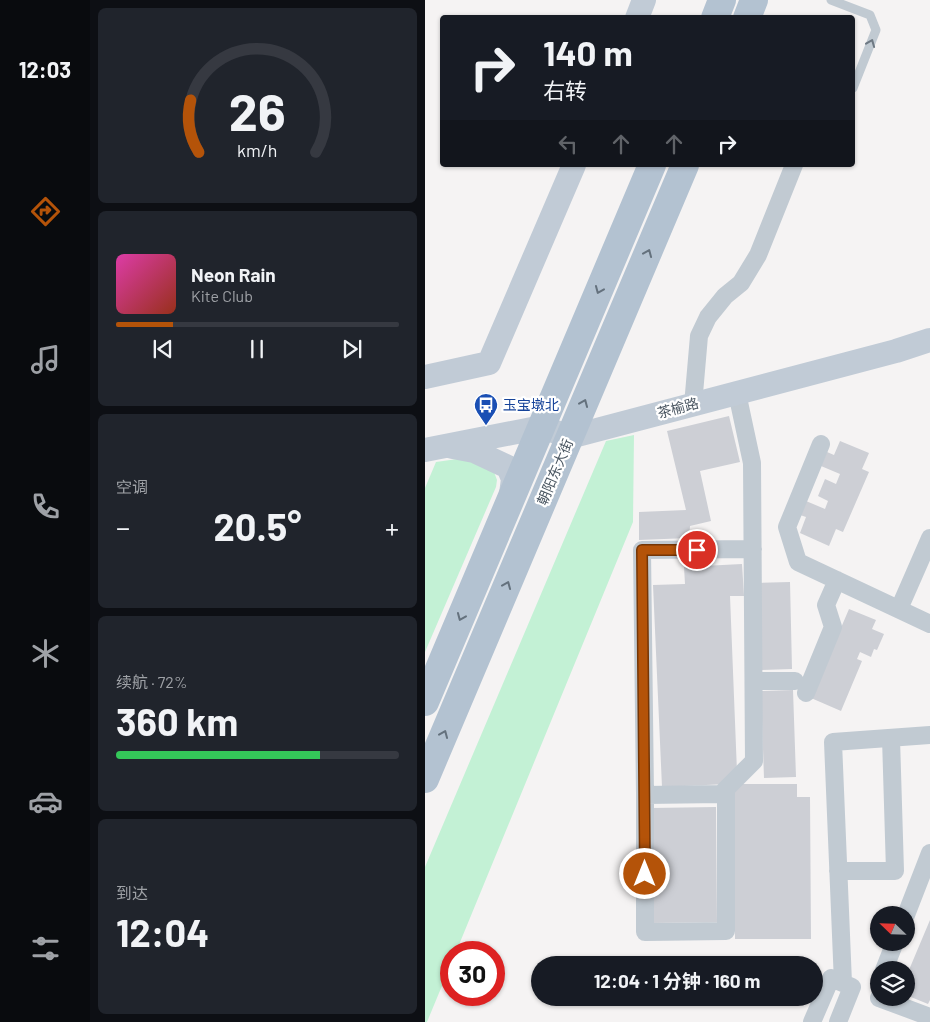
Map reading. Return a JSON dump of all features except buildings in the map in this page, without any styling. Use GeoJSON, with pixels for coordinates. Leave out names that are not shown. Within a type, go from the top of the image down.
{"type":"FeatureCollection","features":[{"type":"Feature","properties":{"kind":"main road"},"geometry":{"type":"LineString","coordinates":[[716,15],[722,0]]}},
{"type":"Feature","properties":{"kind":"main road"},"geometry":{"type":"LineString","coordinates":[[748,15],[754,0]]}},
{"type":"Feature","properties":{"kind":"main road"},"geometry":{"type":"LineString","coordinates":[[425,702],[652,167]]}},
{"type":"Feature","properties":{"kind":"main road","name":"朝阳东大街"},"geometry":{"type":"LineString","coordinates":[[425,779],[684,167]]}},
{"type":"Feature","properties":{"kind":"street"},"geometry":{"type":"LineString","coordinates":[[638,15],[645,0]]}},
{"type":"Feature","properties":{"kind":"street"},"geometry":{"type":"LineString","coordinates":[[425,377],[489,363],[573,167]]}},
{"type":"Feature","properties":{"kind":"street"},"geometry":{"type":"LineString","coordinates":[[693,405],[699,336],[708,317],[725,296],[741,283],[758,255],[793,167]]}},
{"type":"Feature","properties":{"kind":"street","name":"茶榆路"},"geometry":{"type":"LineString","coordinates":[[570,437],[896,351],[930,340]]}},
{"type":"Feature","properties":{"kind":"street"},"geometry":{"type":"LineString","coordinates":[[645,795],[721,794],[754,761],[752,463],[737,393]]}},
{"type":"Feature","properties":{"kind":"street"},"geometry":{"type":"LineString","coordinates":[[434,448],[542,427],[570,437]]}},
{"type":"Feature","properties":{"kind":"street"},"geometry":{"type":"LineString","coordinates":[[821,444],[787,527],[798,562],[930,624]]}},
{"type":"Feature","properties":{"kind":"street"},"geometry":{"type":"LineString","coordinates":[[434,448],[461,447],[508,467],[513,479],[510,501]]}},
{"type":"Feature","properties":{"kind":"street"},"geometry":{"type":"LineString","coordinates":[[899,610],[930,538]]}},
{"type":"Feature","properties":{"kind":"street"},"geometry":{"type":"LineString","coordinates":[[726,789],[726,931],[645,932],[642,550],[753,550]]}},
{"type":"Feature","properties":{"kind":"street"},"geometry":{"type":"LineString","coordinates":[[754,681],[801,687],[833,627],[826,606],[837,580]]}},
{"type":"Feature","properties":{"kind":"street"},"geometry":{"type":"LineString","coordinates":[[838,1022],[847,985],[838,871],[833,742],[930,735]]}},
{"type":"Feature","properties":{"kind":"street"},"geometry":{"type":"LineString","coordinates":[[891,738],[895,871]]}},
{"type":"Feature","properties":{"kind":"street"},"geometry":{"type":"LineString","coordinates":[[909,906],[930,853]]}},
{"type":"Feature","properties":{"kind":"street"},"geometry":{"type":"LineString","coordinates":[[838,871],[895,871],[919,880]]}},
{"type":"Feature","properties":{"kind":"street"},"geometry":{"type":"LineString","coordinates":[[812,1022],[831,978],[870,992]]}},
{"type":"Feature","properties":{"kind":"street"},"geometry":{"type":"LineString","coordinates":[[905,1006],[930,1017]]}},
{"type":"Feature","properties":{"kind":"lane"},"geometry":{"type":"LineString","coordinates":[[831,0],[870,15],[876,30],[855,83]]}},
{"type":"Feature","properties":{"kind":"green space"},"geometry":{"type":"Polygon","coordinates":[[[634,435],[633,522],[461,941],[440,941],[440,991],[427,1022],[425,1022],[425,867],[606,441],[634,435]]]}},
{"type":"Feature","properties":{"kind":"green space"},"geometry":{"type":"Polygon","coordinates":[[[464,458],[494,472],[497,480],[496,487],[425,652],[425,488],[436,462],[464,458]]]}},
{"type":"Feature","properties":{"kind":"place","name":"玉宝墩北"},"geometry":{"type":"Point","coordinates":[486,426]}},
{"type":"Feature","properties":{"kind":"route"},"geometry":{"type":"LineString","coordinates":[[645,874],[642,550],[697,550]]}}]}
